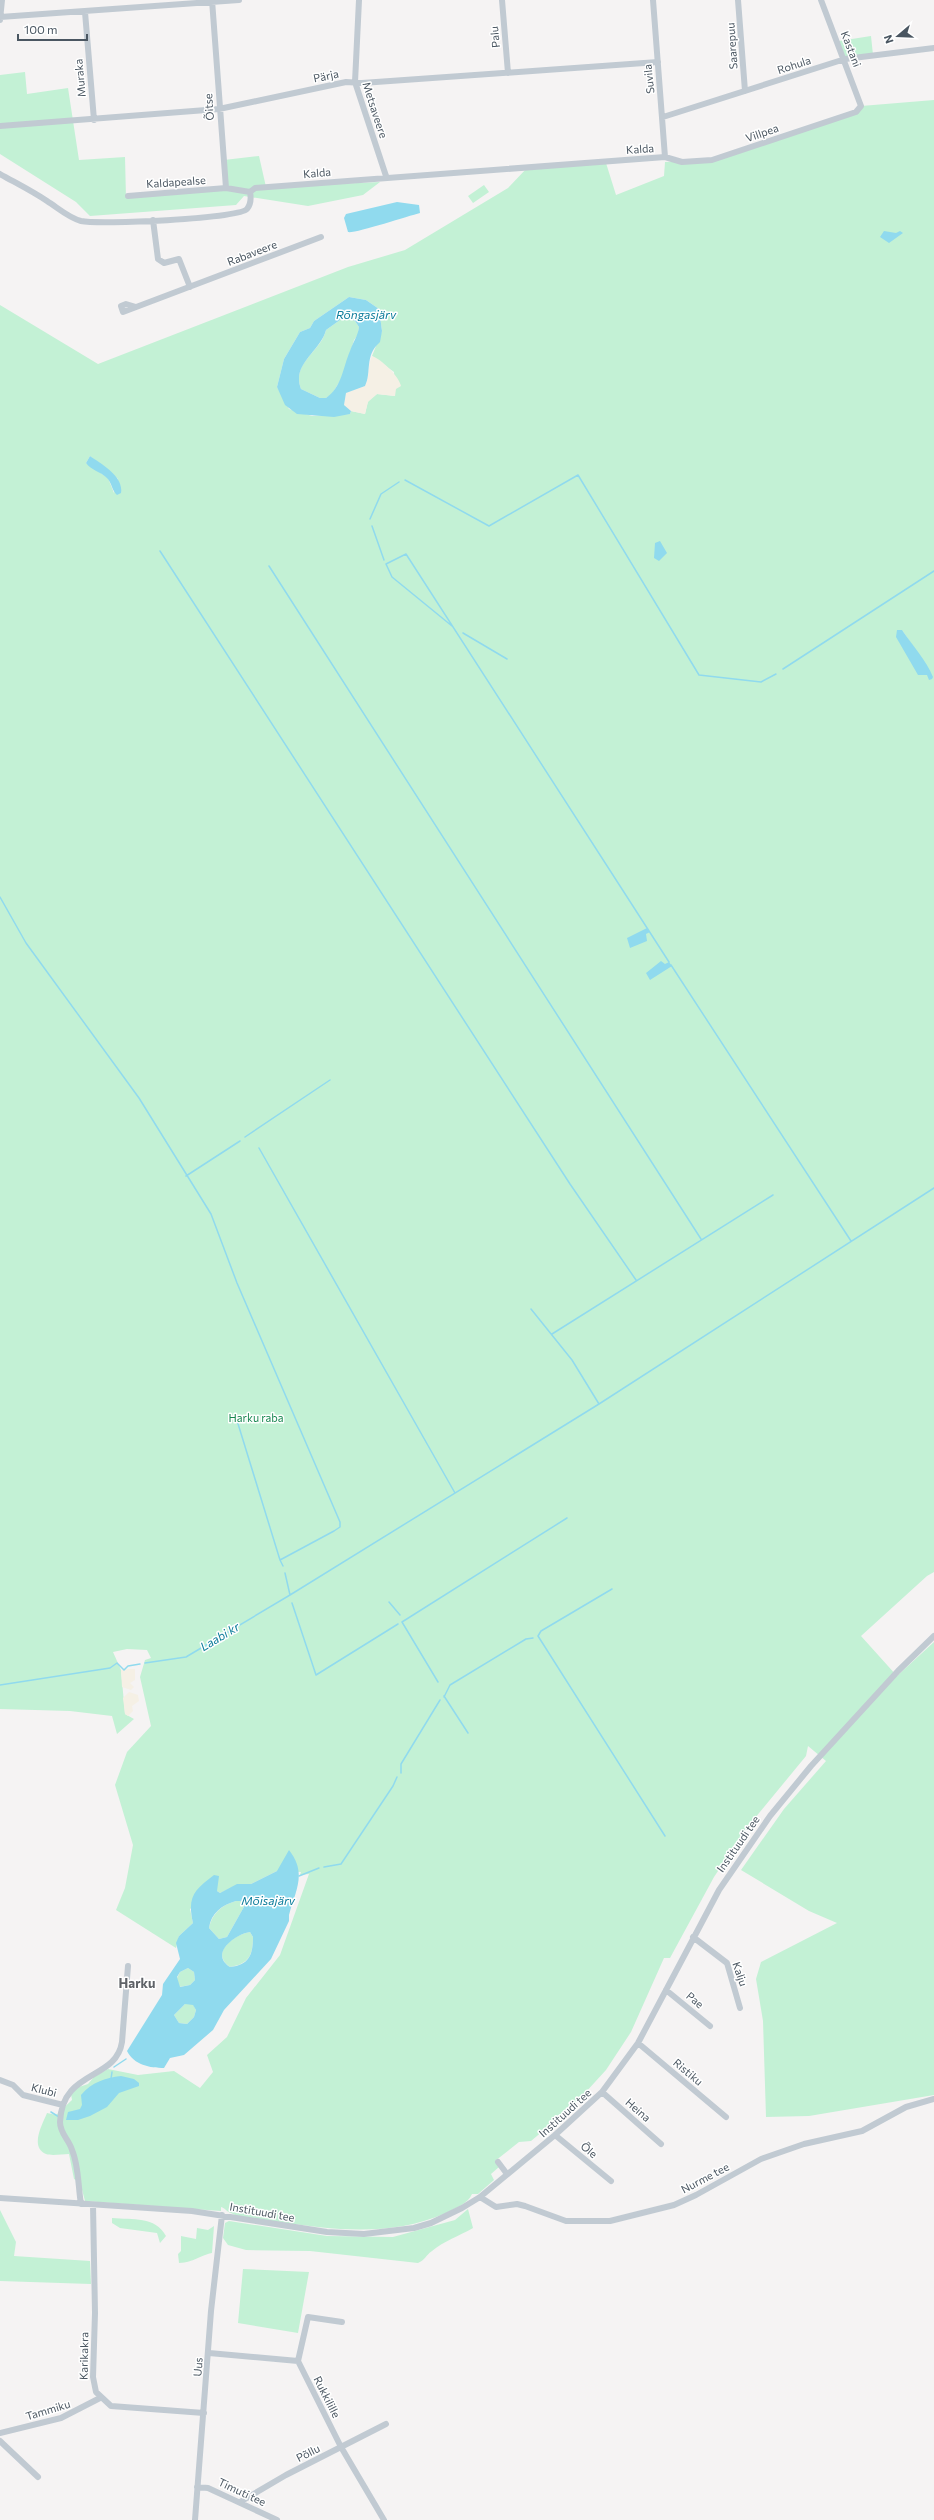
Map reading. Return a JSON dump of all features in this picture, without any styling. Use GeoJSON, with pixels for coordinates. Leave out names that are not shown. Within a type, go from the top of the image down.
{"type":"FeatureCollection","features":[{"type":"Feature","properties":{"kind":"street"},"geometry":{"type":"LineString","coordinates":[[2,0],[0,18],[239,0]]}},
{"type":"Feature","properties":{"kind":"street","name":"Metsaveere"},"geometry":{"type":"LineString","coordinates":[[359,0],[355,82],[386,176]]}},
{"type":"Feature","properties":{"kind":"street","name":"Palu"},"geometry":{"type":"LineString","coordinates":[[502,0],[508,72]]}},
{"type":"Feature","properties":{"kind":"street","name":"Suvila"},"geometry":{"type":"LineString","coordinates":[[653,0],[665,157]]}},
{"type":"Feature","properties":{"kind":"street","name":"Saarepuu"},"geometry":{"type":"LineString","coordinates":[[738,0],[745,91]]}},
{"type":"Feature","properties":{"kind":"street","name":"Kastani"},"geometry":{"type":"LineString","coordinates":[[821,0],[845,59],[861,106]]}},
{"type":"Feature","properties":{"kind":"street","name":"Õitse"},"geometry":{"type":"LineString","coordinates":[[212,1],[226,188]]}},
{"type":"Feature","properties":{"kind":"street","name":"Muraka"},"geometry":{"type":"LineString","coordinates":[[85,12],[94,120]]}},
{"type":"Feature","properties":{"kind":"street","name":"Rohula"},"geometry":{"type":"LineString","coordinates":[[663,117],[845,59],[934,48]]}},
{"type":"Feature","properties":{"kind":"street","name":"Pärja"},"geometry":{"type":"LineString","coordinates":[[0,126],[94,120],[219,109],[346,82],[658,62]]}},
{"type":"Feature","properties":{"kind":"street","name":"Villpea"},"geometry":{"type":"LineString","coordinates":[[665,157],[682,162],[712,160],[856,112],[861,106]]}},
{"type":"Feature","properties":{"kind":"street","name":"Kalda"},"geometry":{"type":"LineString","coordinates":[[250,192],[260,188],[386,176],[665,157]]}},
{"type":"Feature","properties":{"kind":"street"},"geometry":{"type":"LineString","coordinates":[[0,174],[69,215],[83,221],[213,217],[241,212],[250,202],[250,192],[226,188]]}},
{"type":"Feature","properties":{"kind":"street","name":"Kaldapealse"},"geometry":{"type":"LineString","coordinates":[[128,196],[226,188]]}},
{"type":"Feature","properties":{"kind":"street"},"geometry":{"type":"LineString","coordinates":[[152,220],[158,259],[164,263],[179,259],[190,287]]}},
{"type":"Feature","properties":{"kind":"street","name":"Rabaveere"},"geometry":{"type":"LineString","coordinates":[[136,307],[320,237]]}},
{"type":"Feature","properties":{"kind":"street","name":"Instituudi tee"},"geometry":{"type":"LineString","coordinates":[[0,2198],[192,2211],[327,2232],[376,2234],[400,2231],[431,2223],[480,2197],[555,2135],[602,2092],[638,2043],[722,1884],[770,1816],[811,1766],[898,1671],[934,1636]]}},
{"type":"Feature","properties":{"kind":"street","name":"Kalju"},"geometry":{"type":"LineString","coordinates":[[693,1938],[727,1963],[740,2008]]}},
{"type":"Feature","properties":{"kind":"street"},"geometry":{"type":"LineString","coordinates":[[81,2204],[74,2156],[60,2128],[63,2105],[71,2089],[111,2063],[118,2052],[122,2042],[128,1966]]}},
{"type":"Feature","properties":{"kind":"street","name":"Pae"},"geometry":{"type":"LineString","coordinates":[[666,1990],[710,2026]]}},
{"type":"Feature","properties":{"kind":"street","name":"Ristiku"},"geometry":{"type":"LineString","coordinates":[[638,2043],[726,2117]]}},
{"type":"Feature","properties":{"kind":"street","name":"Klubi"},"geometry":{"type":"LineString","coordinates":[[0,2080],[13,2085],[23,2095],[63,2105]]}},
{"type":"Feature","properties":{"kind":"street","name":"Heina"},"geometry":{"type":"LineString","coordinates":[[602,2092],[661,2144]]}},
{"type":"Feature","properties":{"kind":"street","name":"Nurme tee"},"geometry":{"type":"LineString","coordinates":[[480,2197],[496,2207],[525,2206],[566,2221],[610,2221],[674,2204],[696,2195],[761,2159],[804,2144],[862,2131],[906,2107],[934,2099]]}},
{"type":"Feature","properties":{"kind":"street","name":"Õle"},"geometry":{"type":"LineString","coordinates":[[555,2135],[610,2181]]}},
{"type":"Feature","properties":{"kind":"street"},"geometry":{"type":"LineString","coordinates":[[498,2162],[508,2174]]}},
{"type":"Feature","properties":{"kind":"street","name":"Karikakra"},"geometry":{"type":"LineString","coordinates":[[93,2205],[95,2313],[93,2377],[94,2386],[100,2398]]}},
{"type":"Feature","properties":{"kind":"street","name":"Uus"},"geometry":{"type":"LineString","coordinates":[[195,2520],[222,2215]]}},
{"type":"Feature","properties":{"kind":"street"},"geometry":{"type":"LineString","coordinates":[[209,2353],[298,2361],[308,2317],[342,2322]]}},
{"type":"Feature","properties":{"kind":"street","name":"Rukkilille"},"geometry":{"type":"LineString","coordinates":[[298,2361],[341,2447],[384,2520]]}},
{"type":"Feature","properties":{"kind":"street"},"geometry":{"type":"LineString","coordinates":[[100,2398],[111,2406],[204,2413]]}},
{"type":"Feature","properties":{"kind":"street","name":"Tammiku"},"geometry":{"type":"LineString","coordinates":[[0,2433],[57,2420],[81,2410],[100,2398]]}},
{"type":"Feature","properties":{"kind":"street","name":"Põllu"},"geometry":{"type":"LineString","coordinates":[[240,2502],[386,2424]]}},
{"type":"Feature","properties":{"kind":"street"},"geometry":{"type":"LineString","coordinates":[[0,2441],[38,2477]]}},
{"type":"Feature","properties":{"kind":"street","name":"Timuti tee"},"geometry":{"type":"LineString","coordinates":[[198,2487],[208,2488],[277,2520]]}},
{"type":"Feature","properties":{"kind":"green space"},"geometry":{"type":"Polygon","coordinates":[[[871,36],[873,55],[845,57],[839,41],[871,36]]]}},
{"type":"Feature","properties":{"kind":"green space"},"geometry":{"type":"Polygon","coordinates":[[[25,72],[27,94],[68,88],[79,160],[125,157],[126,198],[228,190],[224,160],[259,156],[266,187],[380,182],[363,195],[308,206],[244,196],[236,205],[90,216],[76,202],[0,154],[0,75],[25,72]]]}},
{"type":"Feature","properties":{"kind":"green space","name":"Harku raba"},"geometry":{"type":"Polygon","coordinates":[[[934,100],[934,1572],[927,1576],[861,1636],[897,1676],[934,1642],[934,2095],[809,2116],[766,2117],[763,2021],[756,1979],[761,1962],[837,1923],[809,1911],[741,1870],[784,1809],[826,1761],[808,1746],[806,1756],[746,1829],[714,1877],[670,1958],[664,1958],[631,2032],[606,2070],[574,2105],[531,2141],[519,2142],[495,2161],[499,2167],[491,2174],[494,2180],[478,2194],[472,2194],[468,2200],[461,2205],[446,2213],[425,2221],[405,2226],[363,2230],[321,2227],[248,2218],[236,2215],[221,2207],[221,2211],[85,2201],[80,2182],[74,2179],[69,2154],[48,2155],[41,2151],[38,2146],[40,2129],[47,2113],[56,2115],[72,2100],[71,2094],[76,2088],[88,2084],[94,2077],[108,2069],[138,2075],[174,2071],[200,2088],[213,2072],[207,2055],[227,2037],[246,1998],[280,1955],[309,1874],[300,1875],[301,1872],[277,1871],[251,1884],[237,1885],[220,1893],[217,1891],[190,1909],[193,1923],[179,1936],[176,1948],[116,1910],[125,1888],[133,1845],[115,1785],[127,1752],[151,1726],[140,1677],[145,1660],[151,1658],[147,1650],[127,1649],[113,1652],[121,1670],[125,1714],[134,1719],[117,1734],[112,1716],[70,1711],[0,1709],[0,305],[98,364],[348,267],[405,250],[508,188],[527,168],[606,163],[616,195],[664,176],[665,162],[712,160],[856,112],[861,106],[934,100]],[[349,297],[314,321],[310,328],[300,332],[284,359],[277,387],[289,409],[312,416],[350,414],[351,411],[365,414],[368,401],[377,394],[395,396],[394,372],[372,356],[382,331],[379,309],[366,300],[349,297]],[[90,456],[86,463],[108,478],[114,493],[118,479],[90,456]],[[902,630],[922,674],[927,675],[920,657],[902,630]]]}},
{"type":"Feature","properties":{"kind":"green space"},"geometry":{"type":"Polygon","coordinates":[[[484,185],[489,192],[473,203],[468,196],[484,185]]]}},
{"type":"Feature","properties":{"kind":"green space"},"geometry":{"type":"Polygon","coordinates":[[[349,318],[355,321],[359,327],[358,335],[354,340],[344,374],[332,394],[326,398],[320,398],[301,389],[299,380],[300,372],[303,365],[319,345],[326,330],[340,320],[349,318]]]}},
{"type":"Feature","properties":{"kind":"green space"},"geometry":{"type":"Polygon","coordinates":[[[236,1901],[241,1901],[245,1905],[227,1937],[219,1939],[209,1928],[210,1923],[218,1910],[236,1901]]]}},
{"type":"Feature","properties":{"kind":"green space"},"geometry":{"type":"Polygon","coordinates":[[[250,1932],[253,1937],[253,1943],[249,1958],[242,1964],[230,1967],[224,1962],[222,1956],[223,1950],[226,1945],[238,1936],[250,1932]]]}},
{"type":"Feature","properties":{"kind":"green space"},"geometry":{"type":"Polygon","coordinates":[[[188,1968],[194,1972],[195,1980],[190,1985],[179,1987],[177,1978],[180,1972],[188,1968]]]}},
{"type":"Feature","properties":{"kind":"green space"},"geometry":{"type":"Polygon","coordinates":[[[185,2004],[193,2004],[196,2010],[194,2017],[187,2024],[179,2023],[174,2015],[185,2004]]]}},
{"type":"Feature","properties":{"kind":"green space"},"geometry":{"type":"Polygon","coordinates":[[[468,2209],[473,2228],[442,2244],[418,2263],[310,2251],[246,2250],[228,2245],[223,2238],[225,2223],[229,2221],[327,2236],[393,2237],[455,2220],[468,2209]]]}},
{"type":"Feature","properties":{"kind":"green space"},"geometry":{"type":"Polygon","coordinates":[[[0,2210],[16,2242],[14,2256],[90,2261],[91,2284],[0,2281],[0,2210]]]}},
{"type":"Feature","properties":{"kind":"green space"},"geometry":{"type":"Polygon","coordinates":[[[112,2218],[135,2219],[150,2222],[156,2225],[166,2236],[160,2243],[157,2233],[120,2228],[112,2223],[112,2218]]]}},
{"type":"Feature","properties":{"kind":"green space"},"geometry":{"type":"Polygon","coordinates":[[[214,2226],[212,2253],[179,2263],[178,2254],[181,2251],[181,2236],[196,2239],[197,2228],[208,2230],[214,2226]]]}},
{"type":"Feature","properties":{"kind":"green space"},"geometry":{"type":"Polygon","coordinates":[[[243,2269],[309,2272],[298,2333],[238,2323],[243,2269]]]}},
{"type":"Feature","properties":{"kind":"sand"},"geometry":{"type":"Polygon","coordinates":[[[372,356],[389,368],[400,382],[401,386],[396,389],[395,396],[377,394],[368,402],[365,414],[351,411],[344,405],[346,393],[365,386],[368,379],[372,356]]]}},
{"type":"Feature","properties":{"kind":"sand"},"geometry":{"type":"Polygon","coordinates":[[[135,1669],[135,1680],[130,1683],[134,1687],[131,1690],[122,1687],[121,1670],[135,1669]]]}},
{"type":"Feature","properties":{"kind":"sand"},"geometry":{"type":"Polygon","coordinates":[[[129,1692],[138,1695],[139,1701],[132,1706],[133,1711],[128,1716],[125,1714],[123,1698],[129,1692]]]}},
{"type":"Feature","properties":{"kind":"water"},"geometry":{"type":"Polygon","coordinates":[[[397,202],[419,205],[420,213],[370,228],[348,232],[344,218],[346,214],[397,202]]]}},
{"type":"Feature","properties":{"kind":"water"},"geometry":{"type":"Polygon","coordinates":[[[884,231],[896,233],[900,231],[903,233],[889,243],[880,237],[884,231]]]}},
{"type":"Feature","properties":{"kind":"water","name":"Rõngasjärv"},"geometry":{"type":"Polygon","coordinates":[[[349,297],[366,300],[379,309],[382,331],[380,342],[375,347],[370,358],[365,386],[346,393],[344,405],[351,411],[350,414],[334,417],[297,414],[285,405],[277,387],[284,359],[300,332],[310,328],[314,321],[349,297]],[[349,318],[340,320],[326,330],[319,345],[303,365],[300,372],[299,380],[301,389],[320,398],[326,398],[336,388],[358,333],[359,327],[355,321],[349,318]]]}},
{"type":"Feature","properties":{"kind":"water"},"geometry":{"type":"Polygon","coordinates":[[[90,456],[111,471],[119,481],[121,493],[117,495],[107,478],[86,463],[90,456]]]}},
{"type":"Feature","properties":{"kind":"water"},"geometry":{"type":"Polygon","coordinates":[[[660,541],[667,553],[659,561],[654,558],[655,543],[660,541]]]}},
{"type":"Feature","properties":{"kind":"water"},"geometry":{"type":"Polygon","coordinates":[[[897,630],[902,630],[919,653],[933,677],[932,679],[929,680],[927,675],[918,675],[896,637],[897,630]]]}},
{"type":"Feature","properties":{"kind":"water"},"geometry":{"type":"Polygon","coordinates":[[[647,928],[650,932],[646,934],[647,941],[630,948],[627,938],[647,928]]]}},
{"type":"Feature","properties":{"kind":"water"},"geometry":{"type":"Polygon","coordinates":[[[661,961],[665,964],[669,962],[672,966],[650,980],[646,973],[661,961]]]}},
{"type":"Feature","properties":{"kind":"water","name":"Mõisajärv"},"geometry":{"type":"Polygon","coordinates":[[[289,1850],[298,1866],[299,1874],[297,1889],[289,1915],[289,1921],[271,1959],[224,2010],[213,2030],[184,2055],[170,2058],[164,2068],[138,2063],[127,2051],[162,1995],[163,1984],[180,1959],[176,1943],[179,1936],[193,1923],[191,1907],[192,1900],[197,1890],[214,1875],[219,1876],[217,1891],[220,1893],[237,1884],[251,1884],[277,1871],[289,1850]],[[241,1901],[231,1903],[218,1910],[210,1923],[209,1928],[219,1939],[227,1937],[245,1905],[241,1901]],[[250,1932],[238,1936],[226,1945],[223,1951],[222,1956],[224,1962],[230,1967],[242,1964],[251,1954],[253,1937],[250,1932]],[[188,1968],[180,1972],[177,1977],[180,1987],[190,1985],[195,1980],[194,1972],[188,1968]],[[185,2004],[174,2015],[179,2023],[187,2024],[194,2017],[196,2010],[193,2005],[185,2004]]]}},
{"type":"Feature","properties":{"kind":"water"},"geometry":{"type":"Polygon","coordinates":[[[121,2076],[134,2079],[139,2083],[139,2086],[119,2093],[107,2107],[90,2116],[78,2120],[66,2120],[68,2112],[80,2109],[82,2105],[81,2095],[90,2087],[104,2079],[121,2076]]]}},
{"type":"Feature","properties":{"kind":"waterway"},"geometry":{"type":"LineString","coordinates":[[405,480],[489,526],[578,475],[699,675],[761,682],[776,674]]}},
{"type":"Feature","properties":{"kind":"waterway"},"geometry":{"type":"LineString","coordinates":[[370,519],[381,494],[399,482]]}},
{"type":"Feature","properties":{"kind":"waterway"},"geometry":{"type":"LineString","coordinates":[[372,526],[384,560]]}},
{"type":"Feature","properties":{"kind":"waterway"},"geometry":{"type":"LineString","coordinates":[[160,551],[570,1184],[636,1280]]}},
{"type":"Feature","properties":{"kind":"waterway"},"geometry":{"type":"LineString","coordinates":[[386,564],[406,554],[669,962]]}},
{"type":"Feature","properties":{"kind":"waterway"},"geometry":{"type":"LineString","coordinates":[[386,564],[392,577],[452,626]]}},
{"type":"Feature","properties":{"kind":"waterway"},"geometry":{"type":"LineString","coordinates":[[269,566],[701,1239]]}},
{"type":"Feature","properties":{"kind":"waterway"},"geometry":{"type":"LineString","coordinates":[[783,669],[934,571]]}},
{"type":"Feature","properties":{"kind":"waterway"},"geometry":{"type":"LineString","coordinates":[[463,633],[507,659]]}},
{"type":"Feature","properties":{"kind":"waterway"},"geometry":{"type":"LineString","coordinates":[[0,897],[26,943],[139,1098],[211,1214],[237,1283],[340,1522],[340,1527],[334,1531],[280,1560],[283,1566]]}},
{"type":"Feature","properties":{"kind":"waterway"},"geometry":{"type":"LineString","coordinates":[[671,965],[851,1241]]}},
{"type":"Feature","properties":{"kind":"waterway"},"geometry":{"type":"LineString","coordinates":[[245,1137],[330,1080]]}},
{"type":"Feature","properties":{"kind":"waterway"},"geometry":{"type":"LineString","coordinates":[[186,1176],[240,1141]]}},
{"type":"Feature","properties":{"kind":"waterway"},"geometry":{"type":"LineString","coordinates":[[259,1148],[455,1493]]}},
{"type":"Feature","properties":{"kind":"waterway"},"geometry":{"type":"LineString","coordinates":[[145,1663],[186,1657],[290,1595],[599,1404],[934,1188]]}},
{"type":"Feature","properties":{"kind":"waterway"},"geometry":{"type":"LineString","coordinates":[[552,1334],[773,1195]]}},
{"type":"Feature","properties":{"kind":"waterway"},"geometry":{"type":"LineString","coordinates":[[531,1309],[572,1360],[599,1404]]}},
{"type":"Feature","properties":{"kind":"waterway"},"geometry":{"type":"LineString","coordinates":[[235,1414],[280,1560]]}},
{"type":"Feature","properties":{"kind":"waterway"},"geometry":{"type":"LineString","coordinates":[[438,1682],[402,1622],[567,1518]]}},
{"type":"Feature","properties":{"kind":"waterway"},"geometry":{"type":"LineString","coordinates":[[285,1573],[290,1595]]}},
{"type":"Feature","properties":{"kind":"waterway"},"geometry":{"type":"LineString","coordinates":[[612,1589],[541,1631],[538,1636],[665,1836]]}},
{"type":"Feature","properties":{"kind":"waterway"},"geometry":{"type":"LineString","coordinates":[[389,1602],[400,1615]]}},
{"type":"Feature","properties":{"kind":"waterway"},"geometry":{"type":"LineString","coordinates":[[292,1603],[316,1675],[398,1624]]}},
{"type":"Feature","properties":{"kind":"waterway"},"geometry":{"type":"LineString","coordinates":[[444,1697],[450,1685],[526,1639],[533,1638]]}},
{"type":"Feature","properties":{"kind":"waterway","name":"Laabi kr"},"geometry":{"type":"LineString","coordinates":[[0,1685],[110,1668],[117,1663],[124,1670],[128,1666],[140,1664]]}},
{"type":"Feature","properties":{"kind":"waterway"},"geometry":{"type":"LineString","coordinates":[[444,1696],[468,1733]]}},
{"type":"Feature","properties":{"kind":"waterway"},"geometry":{"type":"LineString","coordinates":[[401,1773],[401,1764],[440,1700]]}},
{"type":"Feature","properties":{"kind":"waterway"},"geometry":{"type":"LineString","coordinates":[[324,1867],[341,1864],[393,1786],[397,1777]]}},
{"type":"Feature","properties":{"kind":"waterway"},"geometry":{"type":"LineString","coordinates":[[299,1876],[319,1868]]}},
{"type":"Feature","properties":{"kind":"waterway"},"geometry":{"type":"LineString","coordinates":[[114,2067],[126,2059]]}},
{"type":"Feature","properties":{"kind":"waterway"},"geometry":{"type":"LineString","coordinates":[[111,2079],[112,2072]]}},
{"type":"Feature","properties":{"kind":"waterway"},"geometry":{"type":"LineString","coordinates":[[51,2112],[59,2117]]}},
{"type":"Feature","properties":{"kind":"district","name":"Harku"},"geometry":{"type":"Point","coordinates":[137,1983]}}]}
